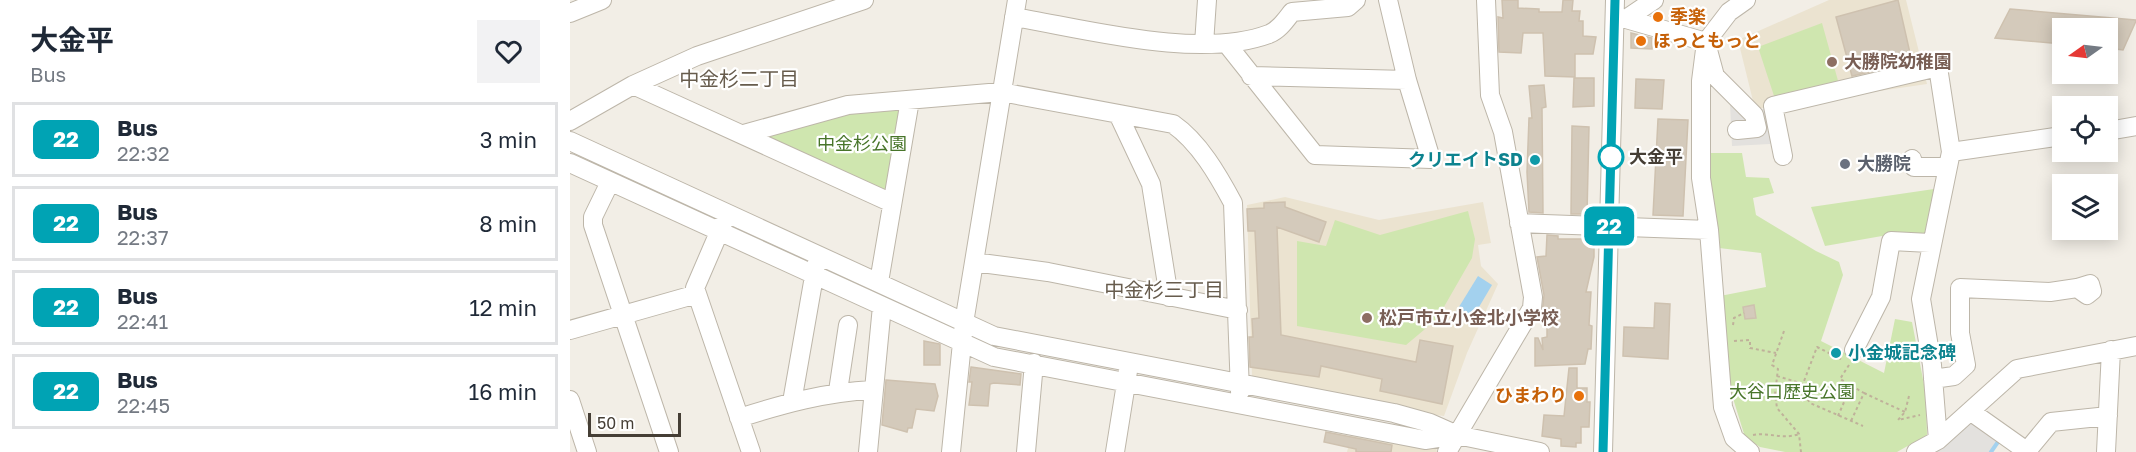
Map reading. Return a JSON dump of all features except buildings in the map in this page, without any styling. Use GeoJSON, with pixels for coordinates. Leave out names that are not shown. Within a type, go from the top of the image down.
{"type":"FeatureCollection","features":[{"type":"Feature","properties":{"kind":"street"},"geometry":{"type":"LineString","coordinates":[[570,13],[602,0]]}},
{"type":"Feature","properties":{"kind":"street"},"geometry":{"type":"LineString","coordinates":[[570,121],[633,85],[732,42],[864,0]]}},
{"type":"Feature","properties":{"kind":"street"},"geometry":{"type":"LineString","coordinates":[[1204,44],[1208,0]]}},
{"type":"Feature","properties":{"kind":"street"},"geometry":{"type":"LineString","coordinates":[[951,452],[964,323],[1015,8],[1178,45],[1226,43],[1269,34],[1278,29],[1292,12],[1335,4],[1348,7],[1356,0]]}},
{"type":"Feature","properties":{"kind":"street"},"geometry":{"type":"LineString","coordinates":[[1226,43],[1315,155],[1431,159],[1407,80],[1388,0]]}},
{"type":"Feature","properties":{"kind":"street"},"geometry":{"type":"LineString","coordinates":[[1447,452],[1532,308],[1533,297],[1503,132],[1490,94],[1486,0]]}},
{"type":"Feature","properties":{"kind":"street"},"geometry":{"type":"LineString","coordinates":[[1603,452],[1609,226],[1620,19],[1615,0]]}},
{"type":"Feature","properties":{"kind":"street"},"geometry":{"type":"LineString","coordinates":[[1620,19],[1654,0]]}},
{"type":"Feature","properties":{"kind":"street"},"geometry":{"type":"LineString","coordinates":[[1746,0],[1729,12],[1706,42],[1701,81],[1701,178],[1709,230],[1723,407],[1734,438],[1753,446]]}},
{"type":"Feature","properties":{"kind":"street"},"geometry":{"type":"LineString","coordinates":[[1620,19],[1706,42]]}},
{"type":"Feature","properties":{"kind":"street"},"geometry":{"type":"LineString","coordinates":[[1706,42],[1715,76],[1754,115],[1757,128],[1737,130]]}},
{"type":"Feature","properties":{"kind":"street"},"geometry":{"type":"LineString","coordinates":[[1783,156],[1773,106],[1938,67],[1949,159],[1930,243],[1921,299],[1933,379],[1938,440]]}},
{"type":"Feature","properties":{"kind":"street"},"geometry":{"type":"LineString","coordinates":[[1251,76],[1407,80]]}},
{"type":"Feature","properties":{"kind":"street"},"geometry":{"type":"LineString","coordinates":[[633,85],[892,203]]}},
{"type":"Feature","properties":{"kind":"street"},"geometry":{"type":"LineString","coordinates":[[744,134],[848,105],[1001,92],[1173,124],[1187,133],[1223,183],[1233,203],[1242,382],[1239,402]]}},
{"type":"Feature","properties":{"kind":"street"},"geometry":{"type":"LineString","coordinates":[[879,282],[910,100]]}},
{"type":"Feature","properties":{"kind":"street"},"geometry":{"type":"LineString","coordinates":[[1118,114],[1151,184],[1169,297]]}},
{"type":"Feature","properties":{"kind":"street"},"geometry":{"type":"LineString","coordinates":[[2118,129],[2136,126]]}},
{"type":"Feature","properties":{"kind":"street"},"geometry":{"type":"LineString","coordinates":[[1912,159],[1914,168],[2052,138]]}},
{"type":"Feature","properties":{"kind":"street"},"geometry":{"type":"LineString","coordinates":[[570,141],[994,336],[1394,413],[1430,423],[1477,446],[1540,452]]}},
{"type":"Feature","properties":{"kind":"street"},"geometry":{"type":"LineString","coordinates":[[570,163],[994,357],[1239,402],[1425,440],[1457,435]]}},
{"type":"Feature","properties":{"kind":"street"},"geometry":{"type":"LineString","coordinates":[[610,182],[593,218],[593,225],[669,452]]}},
{"type":"Feature","properties":{"kind":"street"},"geometry":{"type":"LineString","coordinates":[[727,212],[695,288],[751,452]]}},
{"type":"Feature","properties":{"kind":"street"},"geometry":{"type":"LineString","coordinates":[[1519,224],[1709,230]]}},
{"type":"Feature","properties":{"kind":"street"},"geometry":{"type":"LineString","coordinates":[[1854,350],[1881,297],[1891,241],[1930,243]]}},
{"type":"Feature","properties":{"kind":"street"},"geometry":{"type":"LineString","coordinates":[[792,402],[813,274],[819,256]]}},
{"type":"Feature","properties":{"kind":"street"},"geometry":{"type":"LineString","coordinates":[[974,262],[1048,272],[1238,310]]}},
{"type":"Feature","properties":{"kind":"street"},"geometry":{"type":"LineString","coordinates":[[1933,379],[1954,376],[1966,365],[1960,333],[1960,288],[2050,292],[2077,288]]}},
{"type":"Feature","properties":{"kind":"street"},"geometry":{"type":"LineString","coordinates":[[570,330],[697,294]]}},
{"type":"Feature","properties":{"kind":"street"},"geometry":{"type":"LineString","coordinates":[[868,452],[872,390],[882,306]]}},
{"type":"Feature","properties":{"kind":"street"},"geometry":{"type":"LineString","coordinates":[[838,391],[848,325]]}},
{"type":"Feature","properties":{"kind":"street"},"geometry":{"type":"LineString","coordinates":[[1916,452],[1938,440],[2017,369],[2136,346]]}},
{"type":"Feature","properties":{"kind":"street"},"geometry":{"type":"LineString","coordinates":[[2106,452],[2111,350]]}},
{"type":"Feature","properties":{"kind":"street"},"geometry":{"type":"LineString","coordinates":[[1115,452],[1130,361]]}},
{"type":"Feature","properties":{"kind":"street"},"geometry":{"type":"LineString","coordinates":[[1026,452],[1034,363]]}},
{"type":"Feature","properties":{"kind":"street"},"geometry":{"type":"LineString","coordinates":[[739,418],[838,391],[872,390]]}},
{"type":"Feature","properties":{"kind":"street"},"geometry":{"type":"LineString","coordinates":[[572,410],[588,452]]}},
{"type":"Feature","properties":{"kind":"street"},"geometry":{"type":"LineString","coordinates":[[1970,411],[2028,452],[2051,422],[2108,416]]}},
{"type":"Feature","properties":{"kind":"path"},"geometry":{"type":"LineString","coordinates":[[1731,334],[1734,318],[1744,313]]}},
{"type":"Feature","properties":{"kind":"path"},"geometry":{"type":"LineString","coordinates":[[1784,331],[1772,364],[1778,369],[1775,394],[1777,408],[1799,434],[1801,452]]}},
{"type":"Feature","properties":{"kind":"path"},"geometry":{"type":"LineString","coordinates":[[1729,341],[1750,340],[1750,348],[1776,353]]}},
{"type":"Feature","properties":{"kind":"path"},"geometry":{"type":"LineString","coordinates":[[1863,426],[1810,403],[1804,397],[1802,383],[1817,347],[1850,363],[1840,380],[1905,412]]}},
{"type":"Feature","properties":{"kind":"path"},"geometry":{"type":"LineString","coordinates":[[1777,376],[1802,383]]}},
{"type":"Feature","properties":{"kind":"path"},"geometry":{"type":"LineString","coordinates":[[1838,416],[1851,386]]}},
{"type":"Feature","properties":{"kind":"path"},"geometry":{"type":"LineString","coordinates":[[1851,421],[1864,393]]}},
{"type":"Feature","properties":{"kind":"path"},"geometry":{"type":"LineString","coordinates":[[1910,396],[1905,412],[1898,420],[1920,415]]}},
{"type":"Feature","properties":{"kind":"path"},"geometry":{"type":"LineString","coordinates":[[1753,446],[1749,435],[1765,433],[1786,438],[1799,434]]}},
{"type":"Feature","properties":{"kind":"shaded area","name":"大勝院幼稚園"},"geometry":{"type":"Polygon","coordinates":[[[1829,0],[1906,0],[1927,84],[1755,109],[1738,40],[1829,0]]]}},
{"type":"Feature","properties":{"kind":"shaded area"},"geometry":{"type":"Polygon","coordinates":[[[1730,104],[1743,110],[1767,109],[1774,139],[1770,144],[1732,146],[1730,104]]]}},
{"type":"Feature","properties":{"kind":"shaded area","name":"松戸市立小金北小学校"},"geometry":{"type":"Polygon","coordinates":[[[1285,197],[1379,220],[1483,202],[1491,243],[1478,245],[1481,266],[1498,284],[1467,353],[1444,416],[1410,412],[1252,378],[1247,205],[1285,197]]]}},
{"type":"Feature","properties":{"kind":"shaded area"},"geometry":{"type":"Polygon","coordinates":[[[1972,420],[1999,441],[1990,452],[1934,452],[1972,420]]]}},
{"type":"Feature","properties":{"kind":"shaded area"},"geometry":{"type":"Polygon","coordinates":[[[1352,432],[1436,448],[1437,452],[1347,452],[1352,432]]]}},
{"type":"Feature","properties":{"kind":"green space"},"geometry":{"type":"Polygon","coordinates":[[[1822,23],[1840,88],[1776,102],[1758,47],[1822,23]]]}},
{"type":"Feature","properties":{"kind":"green space","name":"中金杉公園"},"geometry":{"type":"Polygon","coordinates":[[[899,105],[903,111],[888,194],[769,139],[769,133],[846,111],[899,105]]]}},
{"type":"Feature","properties":{"kind":"green space","name":"大谷口歴史公園"},"geometry":{"type":"Polygon","coordinates":[[[1710,153],[1742,153],[1746,177],[1769,178],[1774,193],[1753,198],[1756,215],[1839,262],[1843,275],[1821,341],[1884,373],[1895,319],[1912,322],[1926,395],[1927,435],[1897,452],[1785,452],[1760,447],[1745,437],[1727,379],[1720,296],[1766,287],[1761,253],[1719,248],[1711,185],[1710,153]]]}},
{"type":"Feature","properties":{"kind":"green space"},"geometry":{"type":"Polygon","coordinates":[[[1934,189],[1925,235],[1882,236],[1825,246],[1811,207],[1934,189]]]}},
{"type":"Feature","properties":{"kind":"green space"},"geometry":{"type":"Polygon","coordinates":[[[1468,211],[1475,239],[1472,258],[1437,319],[1406,345],[1297,326],[1297,241],[1326,246],[1335,220],[1380,235],[1468,211]]]}},
{"type":"Feature","properties":{"kind":"water"},"geometry":{"type":"Polygon","coordinates":[[[1478,276],[1492,285],[1469,324],[1454,315],[1478,276]]]}},
{"type":"Feature","properties":{"kind":"waterway"},"geometry":{"type":"LineString","coordinates":[[1991,452],[2000,439]]}},
{"type":"Feature","properties":{"kind":"bus line","name":"22"},"geometry":{"type":"LineString","coordinates":[[1603,452],[1615,0]]}},
{"type":"Feature","properties":{"kind":"place","name":"季楽"},"geometry":{"type":"Point","coordinates":[1658,17]}},
{"type":"Feature","properties":{"kind":"place","name":"ほっともっと"},"geometry":{"type":"Point","coordinates":[1641,41]}},
{"type":"Feature","properties":{"kind":"place","name":"大勝院幼稚園"},"geometry":{"type":"Point","coordinates":[1832,62]}},
{"type":"Feature","properties":{"kind":"place","name":"大金平"},"geometry":{"type":"Point","coordinates":[1611,157]}},
{"type":"Feature","properties":{"kind":"place","name":"クリエイトSD"},"geometry":{"type":"Point","coordinates":[1535,160]}},
{"type":"Feature","properties":{"kind":"place","name":"大勝院"},"geometry":{"type":"Point","coordinates":[1845,164]}},
{"type":"Feature","properties":{"kind":"place","name":"松戸市立小金北小学校"},"geometry":{"type":"Point","coordinates":[1367,318]}},
{"type":"Feature","properties":{"kind":"place","name":"小金城記念碑"},"geometry":{"type":"Point","coordinates":[1836,353]}},
{"type":"Feature","properties":{"kind":"place","name":"ひまわり"},"geometry":{"type":"Point","coordinates":[1579,396]}},
{"type":"Feature","properties":{"kind":"district","name":"中金杉二丁目"},"geometry":{"type":"Point","coordinates":[739,79]}},
{"type":"Feature","properties":{"kind":"district","name":"中金杉三丁目"},"geometry":{"type":"Point","coordinates":[1164,290]}}]}
